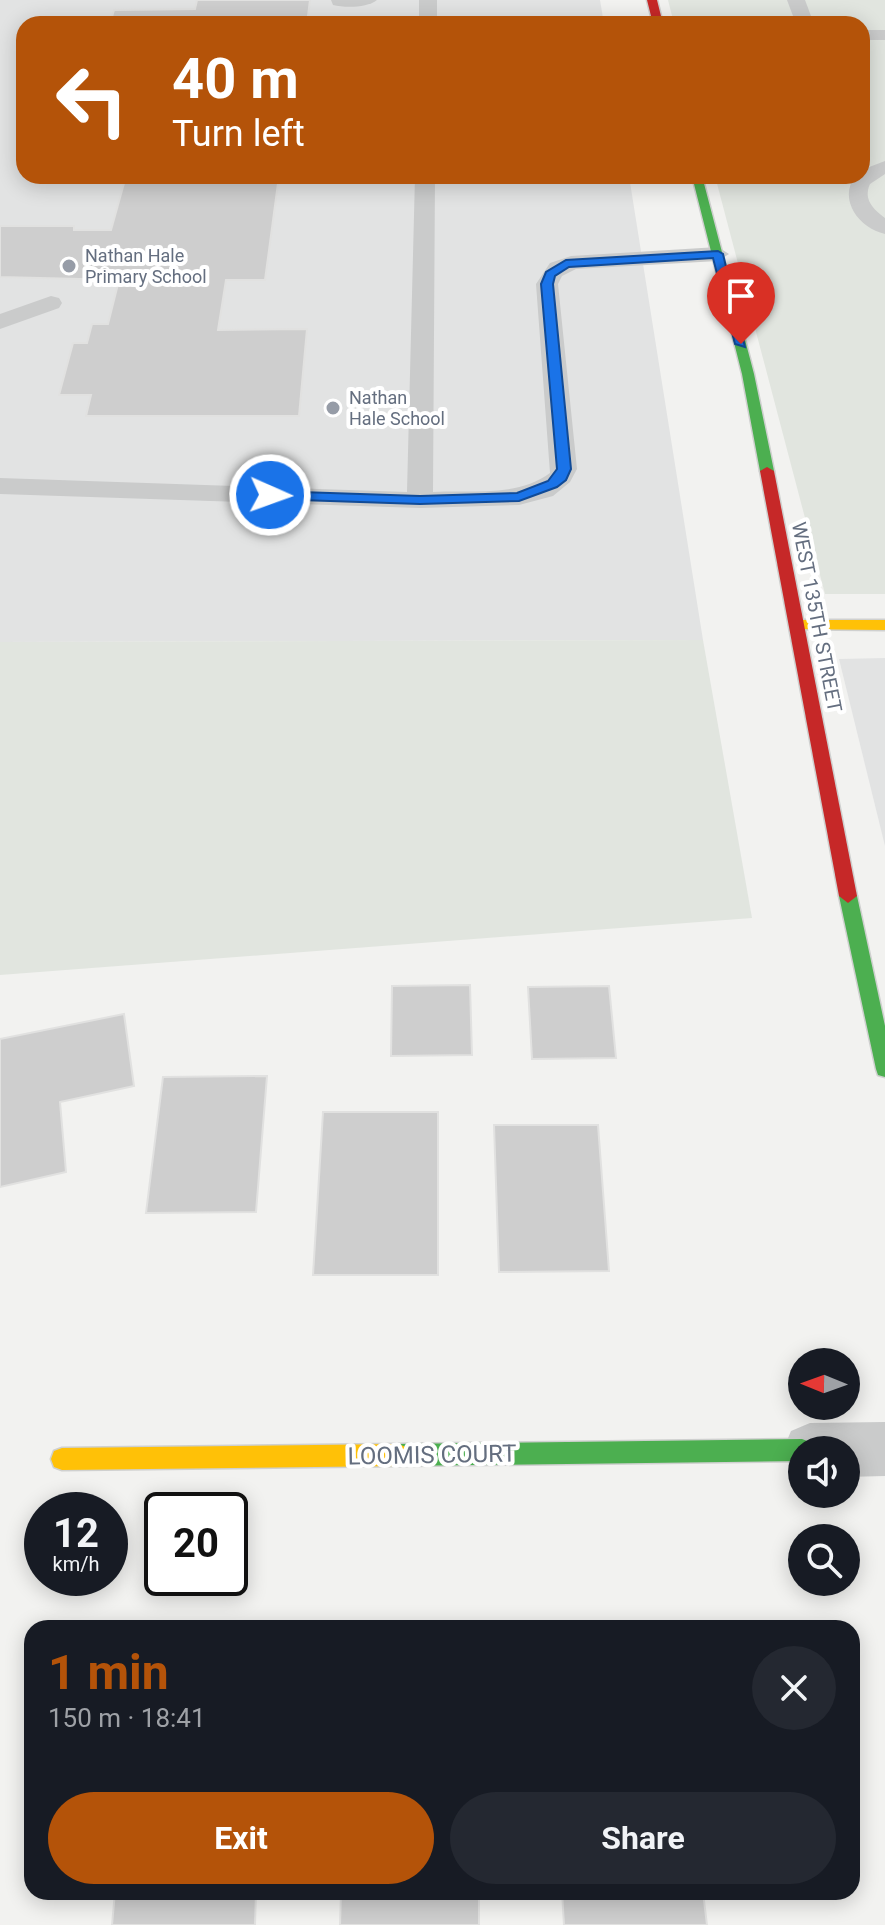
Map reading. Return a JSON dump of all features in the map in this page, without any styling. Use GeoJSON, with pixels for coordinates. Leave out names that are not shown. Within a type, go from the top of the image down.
{"type":"FeatureCollection","features":[{"type":"Feature","properties":{"kind":"street","name":"WEST 135TH STREET"},"geometry":{"type":"LineString","coordinates":[[699,184],[748,374],[857,941],[885,1069]]}},
{"type":"Feature","properties":{"kind":"street"},"geometry":{"type":"LineString","coordinates":[[796,625],[885,625]]}},
{"type":"Feature","properties":{"kind":"street"},"geometry":{"type":"LineString","coordinates":[[860,1449],[885,1449]]}},
{"type":"Feature","properties":{"kind":"street","name":"LOOMIS COURT"},"geometry":{"type":"LineString","coordinates":[[62,1459],[788,1450]]}},
{"type":"Feature","properties":{"kind":"lane"},"geometry":{"type":"LineString","coordinates":[[339,1],[368,0]]}},
{"type":"Feature","properties":{"kind":"lane"},"geometry":{"type":"LineString","coordinates":[[420,500],[425,184]]}},
{"type":"Feature","properties":{"kind":"lane"},"geometry":{"type":"LineString","coordinates":[[861,184],[856,198],[860,208],[885,228]]}},
{"type":"Feature","properties":{"kind":"lane"},"geometry":{"type":"LineString","coordinates":[[0,486],[420,500],[519,497],[544,490],[561,477],[564,469],[547,284],[550,274],[558,267],[576,262],[718,254]]}},
{"type":"Feature","properties":{"kind":"lane"},"geometry":{"type":"LineString","coordinates":[[0,322],[51,303]]}},
{"type":"Feature","properties":{"kind":"shaded area","name":"Nathan Hale School"},"geometry":{"type":"Polygon","coordinates":[[[0,0],[600,0],[603,16],[16,16],[16,184],[630,184],[703,640],[0,642],[0,0]]]}},
{"type":"Feature","properties":{"kind":"shaded area"},"geometry":{"type":"Polygon","coordinates":[[[668,0],[885,0],[885,594],[825,594],[717,184],[870,184],[870,16],[672,16],[668,0]]]}},
{"type":"Feature","properties":{"kind":"shaded area"},"geometry":{"type":"Polygon","coordinates":[[[703,640],[752,918],[0,975],[0,642],[703,640]]]}},
{"type":"Feature","properties":{"kind":"shaded area"},"geometry":{"type":"Polygon","coordinates":[[[885,658],[885,846],[839,659],[885,658]]]}},
{"type":"Feature","properties":{"kind":"building"},"geometry":{"type":"Polygon","coordinates":[[[197,0],[310,0],[308,16],[112,16],[114,10],[195,9],[197,0]]]}},
{"type":"Feature","properties":{"kind":"building"},"geometry":{"type":"Polygon","coordinates":[[[124,184],[278,184],[265,280],[226,280],[218,330],[307,329],[299,416],[86,416],[91,395],[59,395],[73,343],[87,343],[92,324],[108,324],[119,280],[0,277],[0,226],[74,226],[74,230],[111,230],[124,184]]]}},
{"type":"Feature","properties":{"kind":"building"},"geometry":{"type":"Polygon","coordinates":[[[470,985],[472,1055],[391,1056],[392,986],[470,985]]]}},
{"type":"Feature","properties":{"kind":"building"},"geometry":{"type":"Polygon","coordinates":[[[609,986],[616,1058],[532,1059],[528,987],[609,986]]]}},
{"type":"Feature","properties":{"kind":"building"},"geometry":{"type":"Polygon","coordinates":[[[124,1014],[134,1086],[60,1102],[66,1172],[0,1187],[0,1039],[124,1014]]]}},
{"type":"Feature","properties":{"kind":"building"},"geometry":{"type":"Polygon","coordinates":[[[267,1076],[256,1212],[146,1213],[163,1077],[267,1076]]]}},
{"type":"Feature","properties":{"kind":"building"},"geometry":{"type":"Polygon","coordinates":[[[323,1112],[438,1112],[438,1275],[313,1275],[323,1112]]]}},
{"type":"Feature","properties":{"kind":"building"},"geometry":{"type":"Polygon","coordinates":[[[494,1125],[598,1125],[609,1271],[499,1272],[494,1125]]]}},
{"type":"Feature","properties":{"kind":"building"},"geometry":{"type":"Polygon","coordinates":[[[114,1900],[256,1900],[255,1925],[112,1925],[114,1900]]]}},
{"type":"Feature","properties":{"kind":"building"},"geometry":{"type":"Polygon","coordinates":[[[341,1900],[479,1900],[479,1925],[340,1925],[341,1900]]]}},
{"type":"Feature","properties":{"kind":"building"},"geometry":{"type":"Polygon","coordinates":[[[562,1900],[704,1900],[707,1925],[564,1925],[562,1900]]]}},
{"type":"Feature","properties":{"kind":"traffic: fast"},"geometry":{"type":"LineString","coordinates":[[699,184],[748,374],[767,471]]}},
{"type":"Feature","properties":{"kind":"traffic: fast"},"geometry":{"type":"LineString","coordinates":[[848,896],[885,1069]]}},
{"type":"Feature","properties":{"kind":"traffic: fast"},"geometry":{"type":"LineString","coordinates":[[398,1455],[788,1450]]}},
{"type":"Feature","properties":{"kind":"traffic: slow"},"geometry":{"type":"LineString","coordinates":[[796,625],[885,625]]}},
{"type":"Feature","properties":{"kind":"traffic: slow"},"geometry":{"type":"LineString","coordinates":[[62,1459],[398,1455]]}},
{"type":"Feature","properties":{"kind":"traffic: jam"},"geometry":{"type":"LineString","coordinates":[[652,0],[656,16]]}},
{"type":"Feature","properties":{"kind":"traffic: jam"},"geometry":{"type":"LineString","coordinates":[[767,471],[848,896]]}},
{"type":"Feature","properties":{"kind":"place","name":"Nathan Hale Primary School"},"geometry":{"type":"Point","coordinates":[69,266]}},
{"type":"Feature","properties":{"kind":"place","name":"Nathan Hale School"},"geometry":{"type":"Point","coordinates":[333,408]}},
{"type":"Feature","properties":{"kind":"route"},"geometry":{"type":"LineString","coordinates":[[270,495],[420,500],[519,497],[553,484],[564,469],[547,284],[550,274],[566,263],[718,254],[741,344]]}}]}
